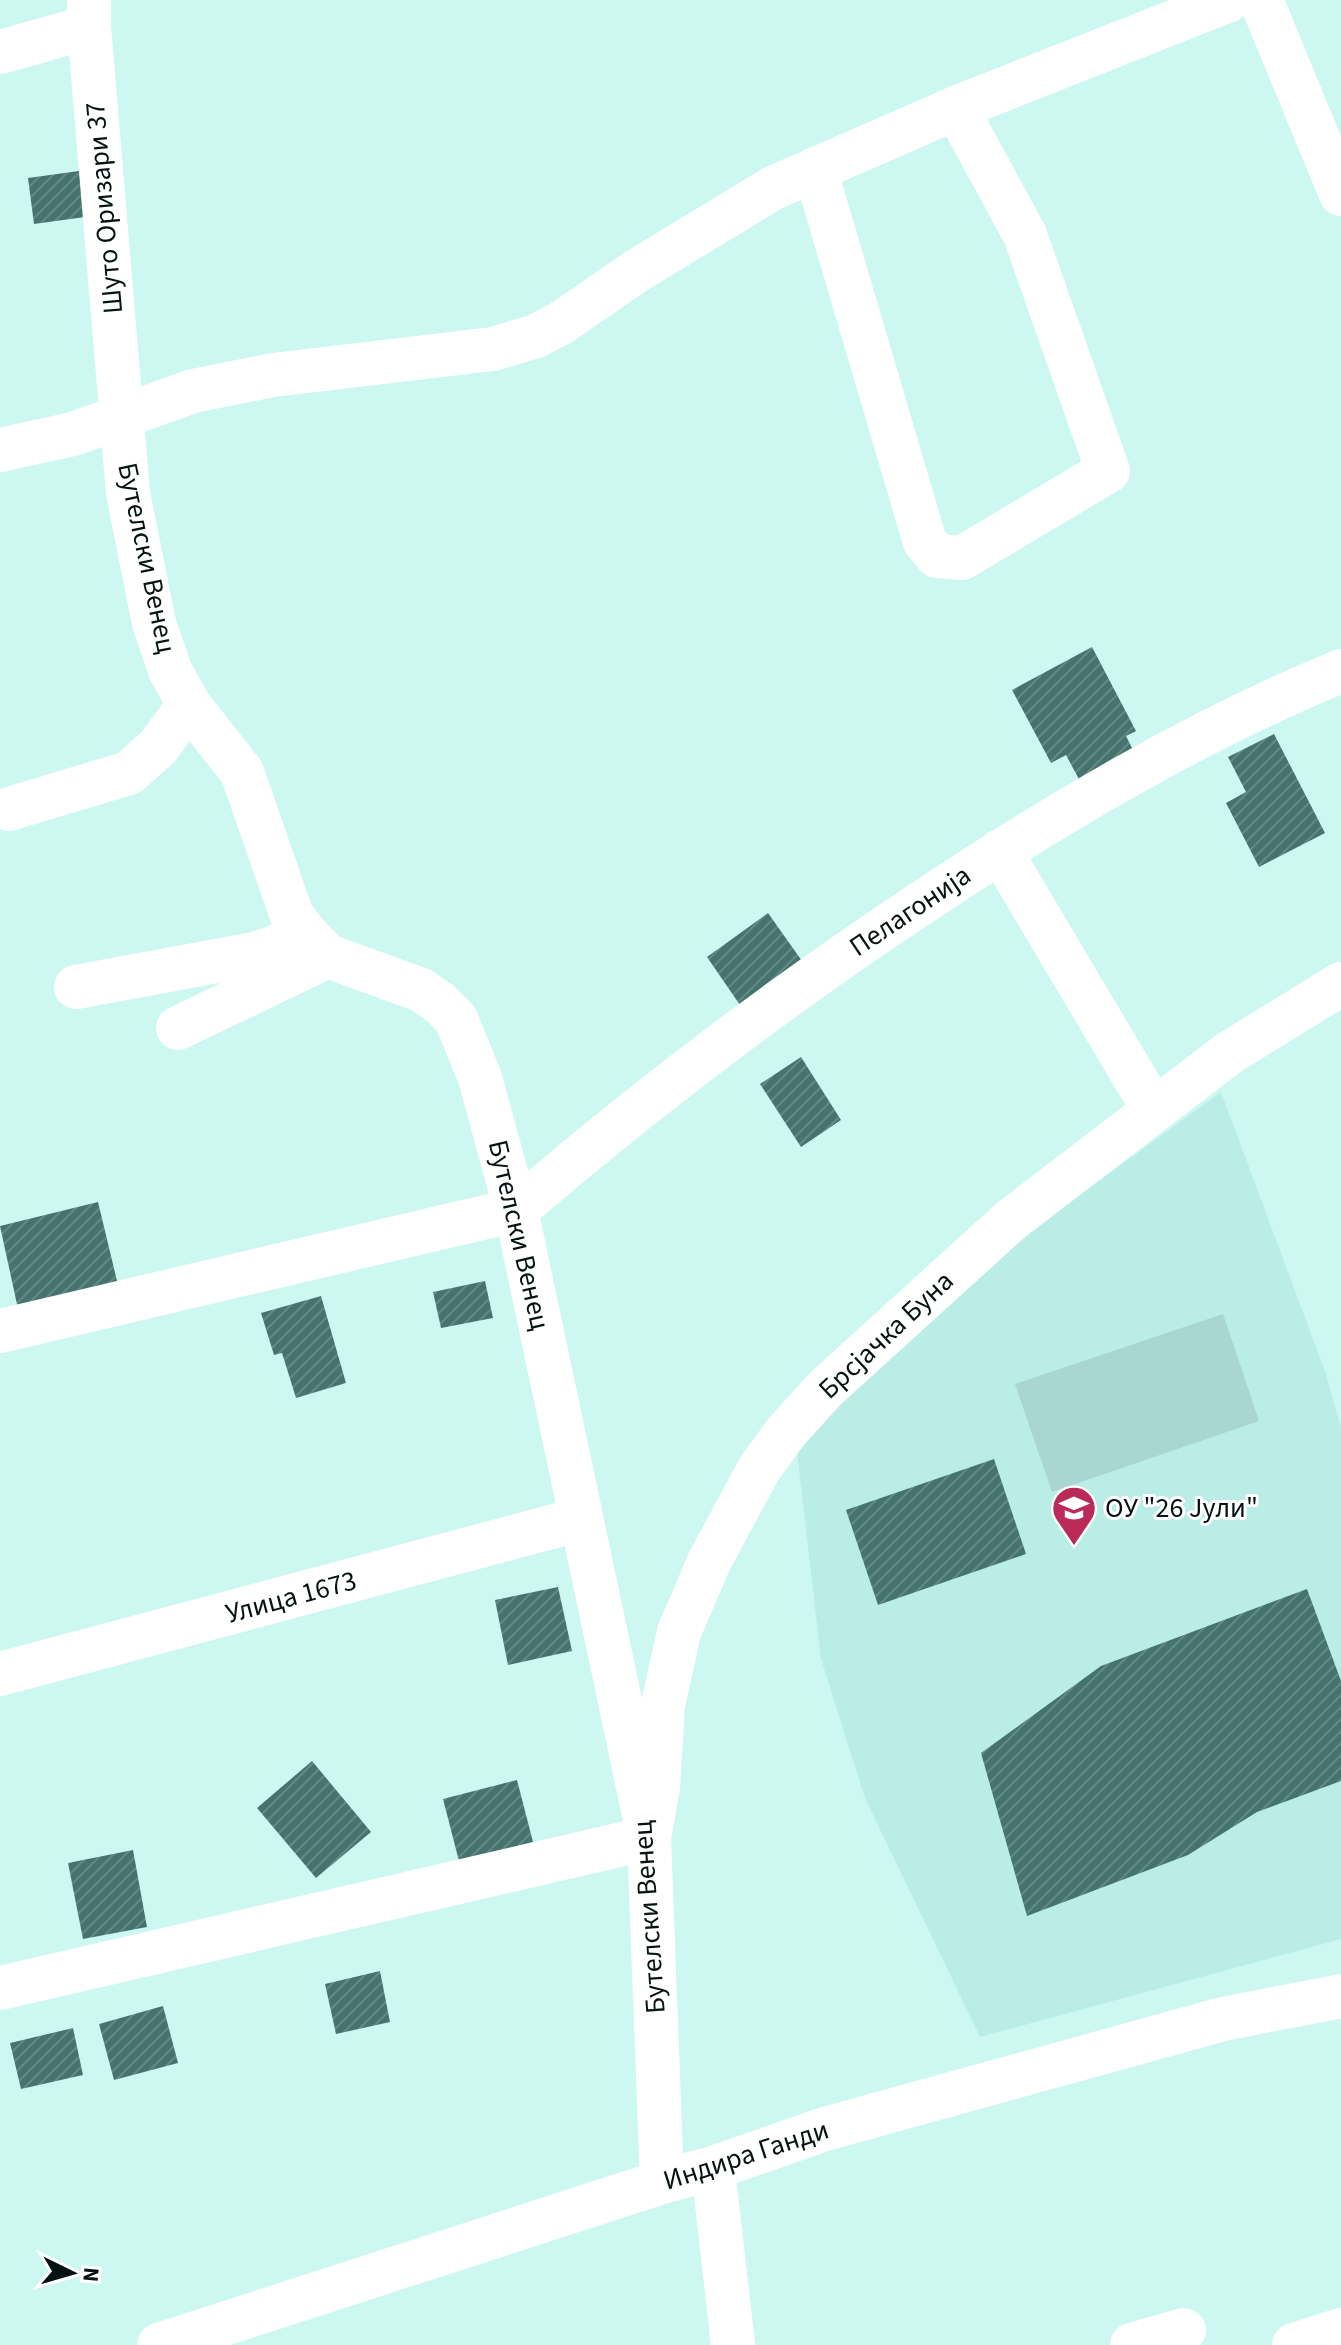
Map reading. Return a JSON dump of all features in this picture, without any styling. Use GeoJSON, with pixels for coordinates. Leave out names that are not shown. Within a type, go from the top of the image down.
{"type":"FeatureCollection","features":[{"type":"Feature","properties":{"kind":"street"},"geometry":{"type":"LineString","coordinates":[[0,450],[73,434],[193,391],[273,375],[493,349],[536,336],[773,188],[956,108],[1229,0]]}},
{"type":"Feature","properties":{"kind":"street"},"geometry":{"type":"LineString","coordinates":[[1261,0],[1341,194]]}},
{"type":"Feature","properties":{"kind":"street"},"geometry":{"type":"LineString","coordinates":[[0,52],[89,14]]}},
{"type":"Feature","properties":{"kind":"street","name":"Шуто Оризари 37"},"geometry":{"type":"LineString","coordinates":[[89,14],[122,416]]}},
{"type":"Feature","properties":{"kind":"street"},"geometry":{"type":"LineString","coordinates":[[815,169],[925,542],[937,556],[962,558],[1108,471],[1025,235],[956,108]]}},
{"type":"Feature","properties":{"kind":"street","name":"Бутелски Венец"},"geometry":{"type":"LineString","coordinates":[[122,416],[128,493],[154,623],[170,670],[189,705],[242,772],[292,916],[317,945],[421,990],[440,1003],[456,1019],[480,1078],[516,1210],[649,1838],[662,2182]]}},
{"type":"Feature","properties":{"kind":"street","name":"Пелагонија"},"geometry":{"type":"LineString","coordinates":[[516,1210],[578,1157],[782,998],[1000,851],[1131,773],[1268,701],[1341,671]]}},
{"type":"Feature","properties":{"kind":"street"},"geometry":{"type":"LineString","coordinates":[[9,809],[129,773],[158,747],[189,705]]}},
{"type":"Feature","properties":{"kind":"street"},"geometry":{"type":"LineString","coordinates":[[1000,851],[1154,1110]]}},
{"type":"Feature","properties":{"kind":"street"},"geometry":{"type":"LineString","coordinates":[[76,987],[317,945]]}},
{"type":"Feature","properties":{"kind":"street"},"geometry":{"type":"LineString","coordinates":[[178,1028],[317,945]]}},
{"type":"Feature","properties":{"kind":"street","name":"Брсјачка Буна"},"geometry":{"type":"LineString","coordinates":[[649,1838],[658,1787],[663,1705],[679,1632],[709,1562],[759,1469],[786,1432],[825,1389],[1011,1220],[1229,1053],[1341,984]]}},
{"type":"Feature","properties":{"kind":"street"},"geometry":{"type":"LineString","coordinates":[[0,1331],[516,1210]]}},
{"type":"Feature","properties":{"kind":"street","name":"Улица 1673"},"geometry":{"type":"LineString","coordinates":[[0,1674],[581,1519]]}},
{"type":"Feature","properties":{"kind":"street"},"geometry":{"type":"LineString","coordinates":[[0,1988],[649,1838]]}},
{"type":"Feature","properties":{"kind":"street","name":"Индира Ганди"},"geometry":{"type":"LineString","coordinates":[[159,2345],[713,2168],[825,2129],[1208,2024],[1341,1996]]}},
{"type":"Feature","properties":{"kind":"street"},"geometry":{"type":"LineString","coordinates":[[713,2168],[733,2345]]}},
{"type":"Feature","properties":{"kind":"street"},"geometry":{"type":"LineString","coordinates":[[1132,2345],[1184,2330]]}},
{"type":"Feature","properties":{"kind":"street"},"geometry":{"type":"LineString","coordinates":[[1294,2345],[1341,2330]]}},
{"type":"Feature","properties":{"kind":"shaded area","name":"ОУ \"26 Јули\""},"geometry":{"type":"Polygon","coordinates":[[[1221,1092],[1326,1374],[1341,1427],[1341,1939],[980,2037],[865,1798],[821,1659],[795,1435],[963,1280],[1221,1092]]]}},
{"type":"Feature","properties":{"kind":"shaded area"},"geometry":{"type":"Polygon","coordinates":[[[1223,1314],[1259,1421],[1052,1492],[1015,1384],[1223,1314]]]}},
{"type":"Feature","properties":{"kind":"building"},"geometry":{"type":"Polygon","coordinates":[[[79,171],[85,217],[34,224],[28,178],[79,171]]]}},
{"type":"Feature","properties":{"kind":"building"},"geometry":{"type":"Polygon","coordinates":[[[1092,647],[1136,731],[1126,736],[1134,752],[1080,781],[1066,755],[1051,763],[1012,690],[1092,647]]]}},
{"type":"Feature","properties":{"kind":"building"},"geometry":{"type":"Polygon","coordinates":[[[1274,734],[1325,833],[1259,867],[1226,803],[1246,792],[1228,757],[1274,734]]]}},
{"type":"Feature","properties":{"kind":"building"},"geometry":{"type":"Polygon","coordinates":[[[768,913],[802,961],[740,1005],[707,957],[768,913]]]}},
{"type":"Feature","properties":{"kind":"building"},"geometry":{"type":"Polygon","coordinates":[[[801,1057],[841,1120],[801,1147],[760,1084],[801,1057]]]}},
{"type":"Feature","properties":{"kind":"building"},"geometry":{"type":"Polygon","coordinates":[[[98,1202],[118,1285],[18,1309],[0,1226],[98,1202]]]}},
{"type":"Feature","properties":{"kind":"building"},"geometry":{"type":"Polygon","coordinates":[[[485,1281],[493,1318],[441,1328],[433,1292],[485,1281]]]}},
{"type":"Feature","properties":{"kind":"building"},"geometry":{"type":"Polygon","coordinates":[[[321,1296],[346,1383],[296,1398],[282,1353],[274,1355],[261,1313],[321,1296]]]}},
{"type":"Feature","properties":{"kind":"building"},"geometry":{"type":"Polygon","coordinates":[[[994,1459],[1026,1554],[878,1605],[846,1510],[994,1459]]]}},
{"type":"Feature","properties":{"kind":"building"},"geometry":{"type":"Polygon","coordinates":[[[558,1587],[572,1651],[508,1665],[495,1600],[558,1587]]]}},
{"type":"Feature","properties":{"kind":"building"},"geometry":{"type":"Polygon","coordinates":[[[1307,1589],[1341,1681],[1341,1781],[1257,1812],[1188,1855],[1027,1916],[981,1753],[1101,1666],[1307,1589]]]}},
{"type":"Feature","properties":{"kind":"building"},"geometry":{"type":"Polygon","coordinates":[[[312,1761],[371,1832],[316,1878],[257,1808],[312,1761]]]}},
{"type":"Feature","properties":{"kind":"building"},"geometry":{"type":"Polygon","coordinates":[[[517,1780],[533,1842],[459,1861],[443,1799],[517,1780]]]}},
{"type":"Feature","properties":{"kind":"building"},"geometry":{"type":"Polygon","coordinates":[[[133,1850],[147,1927],[83,1939],[68,1863],[133,1850]]]}},
{"type":"Feature","properties":{"kind":"building"},"geometry":{"type":"Polygon","coordinates":[[[380,1971],[390,2022],[336,2034],[325,1984],[380,1971]]]}},
{"type":"Feature","properties":{"kind":"building"},"geometry":{"type":"Polygon","coordinates":[[[163,2006],[178,2063],[114,2080],[99,2024],[163,2006]]]}},
{"type":"Feature","properties":{"kind":"building"},"geometry":{"type":"Polygon","coordinates":[[[73,2028],[83,2075],[21,2089],[10,2043],[73,2028]]]}},
{"type":"Feature","properties":{"kind":"place","name":"ОУ \"26 Јули\""},"geometry":{"type":"Point","coordinates":[1074,1547]}}]}
